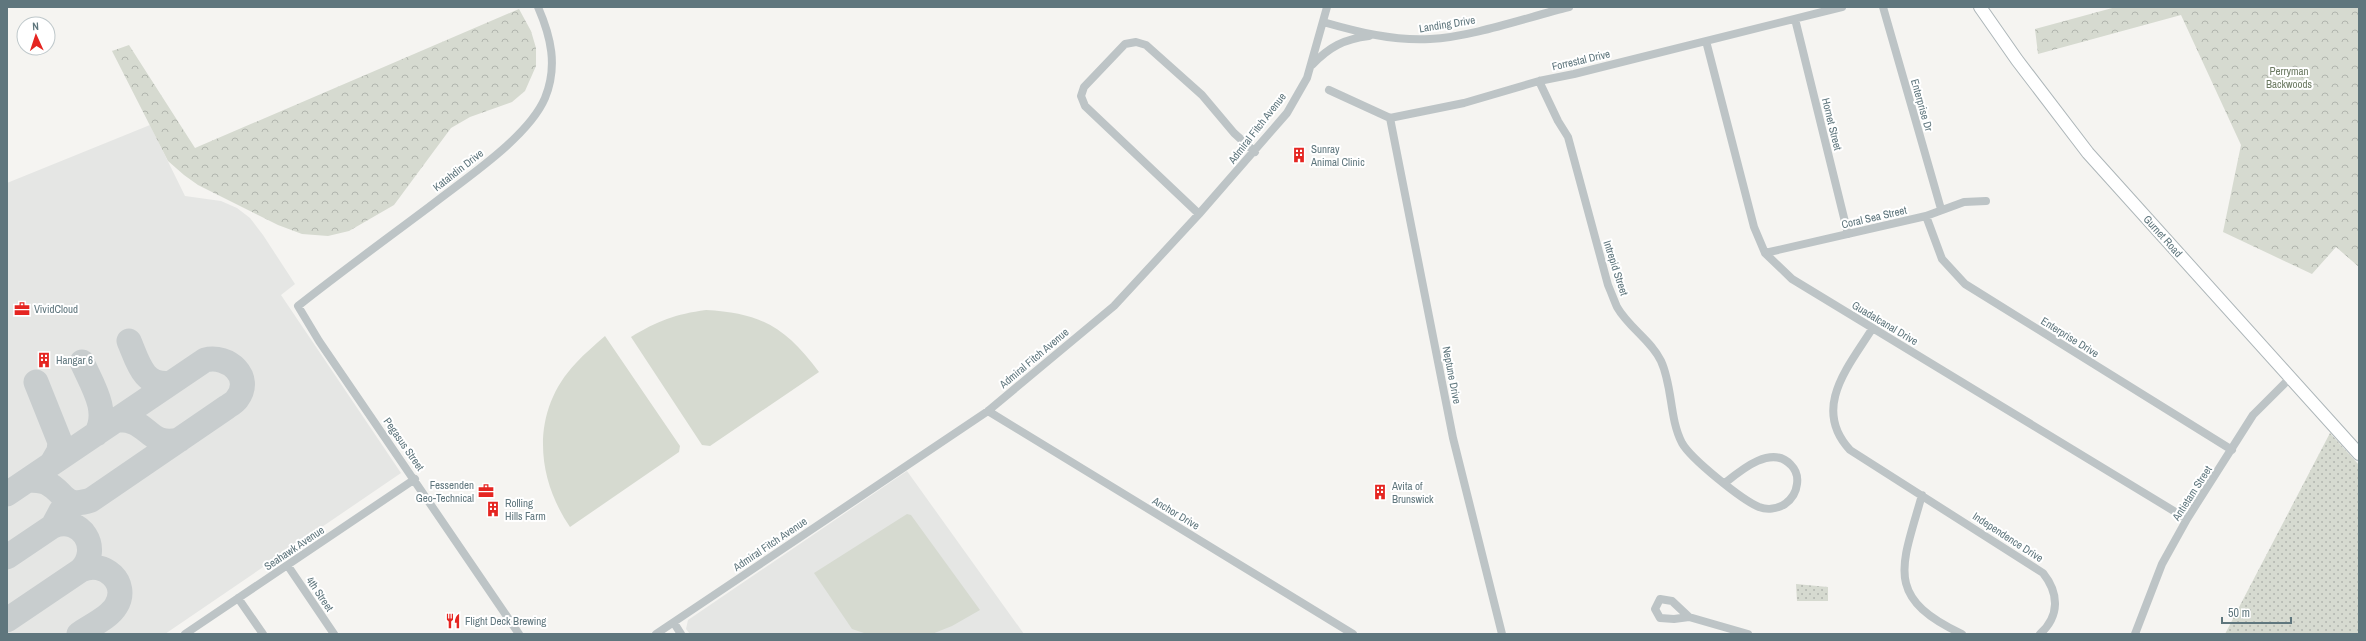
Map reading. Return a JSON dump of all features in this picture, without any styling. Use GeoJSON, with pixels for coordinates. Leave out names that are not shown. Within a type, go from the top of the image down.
{"type":"FeatureCollection","features":[{"type":"Feature","properties":{"kind":"main road","name":"Gurnet Road"},"geometry":{"type":"LineString","coordinates":[[1980,7],[2088,153],[2359,454]]}},
{"type":"Feature","properties":{"kind":"street","name":"Katahdin Drive"},"geometry":{"type":"LineString","coordinates":[[298,306],[473,173],[527,125],[545,98],[552,76],[553,54],[547,26],[538,7]]}},
{"type":"Feature","properties":{"kind":"street","name":"Admiral Fitch Avenue"},"geometry":{"type":"LineString","coordinates":[[656,634],[988,411],[1114,306],[1255,152],[1287,113],[1307,78],[1327,7]]}},
{"type":"Feature","properties":{"kind":"street","name":"Landing Drive"},"geometry":{"type":"LineString","coordinates":[[1311,66],[1325,51],[1335,44],[1349,39],[1374,36],[1432,40],[1476,31],[1569,7]]}},
{"type":"Feature","properties":{"kind":"street","name":"Forrestal Drive"},"geometry":{"type":"LineString","coordinates":[[1390,118],[1464,103],[1539,81],[1574,74],[1842,7]]}},
{"type":"Feature","properties":{"kind":"street","name":"Enterprise Dr"},"geometry":{"type":"LineString","coordinates":[[1883,7],[1941,209]]}},
{"type":"Feature","properties":{"kind":"street","name":"Hornet Street"},"geometry":{"type":"LineString","coordinates":[[1795,19],[1848,234]]}},
{"type":"Feature","properties":{"kind":"street","name":"Landing Drive"},"geometry":{"type":"LineString","coordinates":[[1323,22],[1374,36]]}},
{"type":"Feature","properties":{"kind":"street","name":"Guadalcanal Drive"},"geometry":{"type":"LineString","coordinates":[[1706,41],[1754,227],[1765,253],[1792,279],[2187,519]]}},
{"type":"Feature","properties":{"kind":"street"},"geometry":{"type":"LineString","coordinates":[[1199,214],[1084,106],[1081,96],[1084,87],[1125,44],[1136,42],[1146,45],[1202,95],[1234,133],[1255,152]]}},
{"type":"Feature","properties":{"kind":"street","name":"Intrepid Street"},"geometry":{"type":"LineString","coordinates":[[1539,81],[1558,121],[1568,137],[1608,285],[1618,308],[1649,343],[1661,361],[1668,382],[1676,425],[1683,445],[1692,457],[1707,471],[1750,502],[1770,509],[1781,506],[1790,500],[1797,490],[1798,479],[1794,468],[1786,460],[1776,456],[1761,460],[1742,469],[1725,483]]}},
{"type":"Feature","properties":{"kind":"street"},"geometry":{"type":"LineString","coordinates":[[1329,90],[1390,118]]}},
{"type":"Feature","properties":{"kind":"street","name":"Neptune Drive"},"geometry":{"type":"LineString","coordinates":[[1390,118],[1453,438],[1502,634]]}},
{"type":"Feature","properties":{"kind":"street","name":"Coral Sea Street"},"geometry":{"type":"LineString","coordinates":[[1765,253],[1926,216],[1941,209],[1964,202],[1986,201]]}},
{"type":"Feature","properties":{"kind":"street","name":"Enterprise Drive"},"geometry":{"type":"LineString","coordinates":[[1926,216],[1942,259],[1965,284],[2232,450]]}},
{"type":"Feature","properties":{"kind":"street","name":"Pegasus Street"},"geometry":{"type":"LineString","coordinates":[[298,306],[319,341],[415,479],[519,634]]}},
{"type":"Feature","properties":{"kind":"street","name":"Independence Drive"},"geometry":{"type":"LineString","coordinates":[[1872,328],[1837,388],[1832,410],[1837,432],[1850,450],[2043,573],[2052,588],[2056,604],[2054,615],[2040,634]]}},
{"type":"Feature","properties":{"kind":"street","name":"Antietam Street"},"geometry":{"type":"LineString","coordinates":[[2135,634],[2162,564],[2187,519],[2253,415],[2290,378]]}},
{"type":"Feature","properties":{"kind":"street","name":"Anchor Drive"},"geometry":{"type":"LineString","coordinates":[[988,411],[1353,634]]}},
{"type":"Feature","properties":{"kind":"street","name":"Seahawk Avenue"},"geometry":{"type":"LineString","coordinates":[[185,634],[415,479]]}},
{"type":"Feature","properties":{"kind":"street"},"geometry":{"type":"LineString","coordinates":[[1922,495],[1906,550],[1904,571],[1906,582],[1914,602],[1922,610],[1939,623],[1962,634]]}},
{"type":"Feature","properties":{"kind":"street","name":"4th Street"},"geometry":{"type":"LineString","coordinates":[[288,566],[334,634]]}},
{"type":"Feature","properties":{"kind":"street"},"geometry":{"type":"LineString","coordinates":[[238,598],[264,634]]}},
{"type":"Feature","properties":{"kind":"street"},"geometry":{"type":"LineString","coordinates":[[1689,617],[1748,634]]}},
{"type":"Feature","properties":{"kind":"street"},"geometry":{"type":"LineString","coordinates":[[674,623],[681,634]]}},
{"type":"Feature","properties":{"kind":"shaded area"},"geometry":{"type":"Polygon","coordinates":[[[150,125],[185,196],[221,201],[237,208],[250,218],[263,235],[295,284],[281,295],[401,473],[165,634],[7,634],[7,183],[150,125]]]}},
{"type":"Feature","properties":{"kind":"shaded area"},"geometry":{"type":"Polygon","coordinates":[[[907,471],[1024,634],[690,634],[686,629],[688,620],[907,471]]]}},
{"type":"Feature","properties":{"kind":"green space","name":"Perryman Backwoods"},"geometry":{"type":"Polygon","coordinates":[[[2116,7],[2359,7],[2359,267],[2336,247],[2312,274],[2223,232],[2241,145],[2181,15],[2038,54],[2035,29],[2116,7]]]}},
{"type":"Feature","properties":{"kind":"green space"},"geometry":{"type":"Polygon","coordinates":[[[519,9],[531,31],[536,48],[536,66],[525,91],[512,102],[470,117],[451,128],[394,205],[349,231],[328,236],[302,234],[278,225],[198,185],[184,175],[168,161],[112,51],[129,45],[195,148],[519,9]]]}},
{"type":"Feature","properties":{"kind":"green space"},"geometry":{"type":"Polygon","coordinates":[[[706,310],[743,315],[758,319],[771,326],[784,334],[795,344],[819,372],[710,446],[702,445],[631,337],[667,319],[706,310]]]}},
{"type":"Feature","properties":{"kind":"green space"},"geometry":{"type":"Polygon","coordinates":[[[605,336],[680,446],[679,452],[570,527],[558,507],[550,486],[545,465],[543,444],[545,422],[551,401],[561,381],[579,359],[605,336]]]}},
{"type":"Feature","properties":{"kind":"green space"},"geometry":{"type":"Polygon","coordinates":[[[2330,433],[2359,465],[2359,634],[2225,634],[2330,433]]]}},
{"type":"Feature","properties":{"kind":"green space"},"geometry":{"type":"Polygon","coordinates":[[[907,514],[911,515],[980,610],[952,626],[932,634],[867,634],[852,629],[814,573],[907,514]]]}},
{"type":"Feature","properties":{"kind":"green space"},"geometry":{"type":"Polygon","coordinates":[[[1796,584],[1828,587],[1828,601],[1797,601],[1796,584]]]}},
{"type":"Feature","properties":{"kind":"taxiway"},"geometry":{"type":"LineString","coordinates":[[129,341],[139,365],[148,377],[154,381],[171,383]]}},
{"type":"Feature","properties":{"kind":"taxiway"},"geometry":{"type":"LineString","coordinates":[[7,494],[205,360],[222,360],[230,364],[240,375],[242,383],[241,391],[234,402],[91,500],[75,503],[66,499],[47,483],[28,480]]}},
{"type":"Feature","properties":{"kind":"taxiway"},"geometry":{"type":"LineString","coordinates":[[82,362],[95,389],[100,407],[100,425],[96,434]]}},
{"type":"Feature","properties":{"kind":"taxiway"},"geometry":{"type":"LineString","coordinates":[[36,382],[60,442],[59,451],[52,463]]}},
{"type":"Feature","properties":{"kind":"taxiway"},"geometry":{"type":"LineString","coordinates":[[116,420],[127,420],[135,423],[160,440],[179,440]]}},
{"type":"Feature","properties":{"kind":"taxiway"},"geometry":{"type":"LineString","coordinates":[[7,557],[53,526],[61,511]]}},
{"type":"Feature","properties":{"kind":"taxiway"},"geometry":{"type":"LineString","coordinates":[[7,620],[81,570],[87,561],[89,544],[80,529],[72,525],[63,524],[53,526]]}},
{"type":"Feature","properties":{"kind":"taxiway"},"geometry":{"type":"LineString","coordinates":[[79,634],[99,622],[113,610],[116,606],[120,589],[112,575],[106,570],[90,567],[81,570]]}},
{"type":"Feature","properties":{"kind":"place","name":"Sunray Animal Clinic"},"geometry":{"type":"Point","coordinates":[1299,155]}},
{"type":"Feature","properties":{"kind":"place","name":"VividCloud"},"geometry":{"type":"Point","coordinates":[22,309]}},
{"type":"Feature","properties":{"kind":"place","name":"Hangar 6"},"geometry":{"type":"Point","coordinates":[44,360]}},
{"type":"Feature","properties":{"kind":"place","name":"Fessenden Geo-Technical"},"geometry":{"type":"Point","coordinates":[486,491]}},
{"type":"Feature","properties":{"kind":"place","name":"Avita of Brunswick"},"geometry":{"type":"Point","coordinates":[1380,492]}},
{"type":"Feature","properties":{"kind":"place","name":"Rolling Hills Farm"},"geometry":{"type":"Point","coordinates":[493,509]}},
{"type":"Feature","properties":{"kind":"place","name":"Flight Deck Brewing"},"geometry":{"type":"Point","coordinates":[453,621]}}]}
